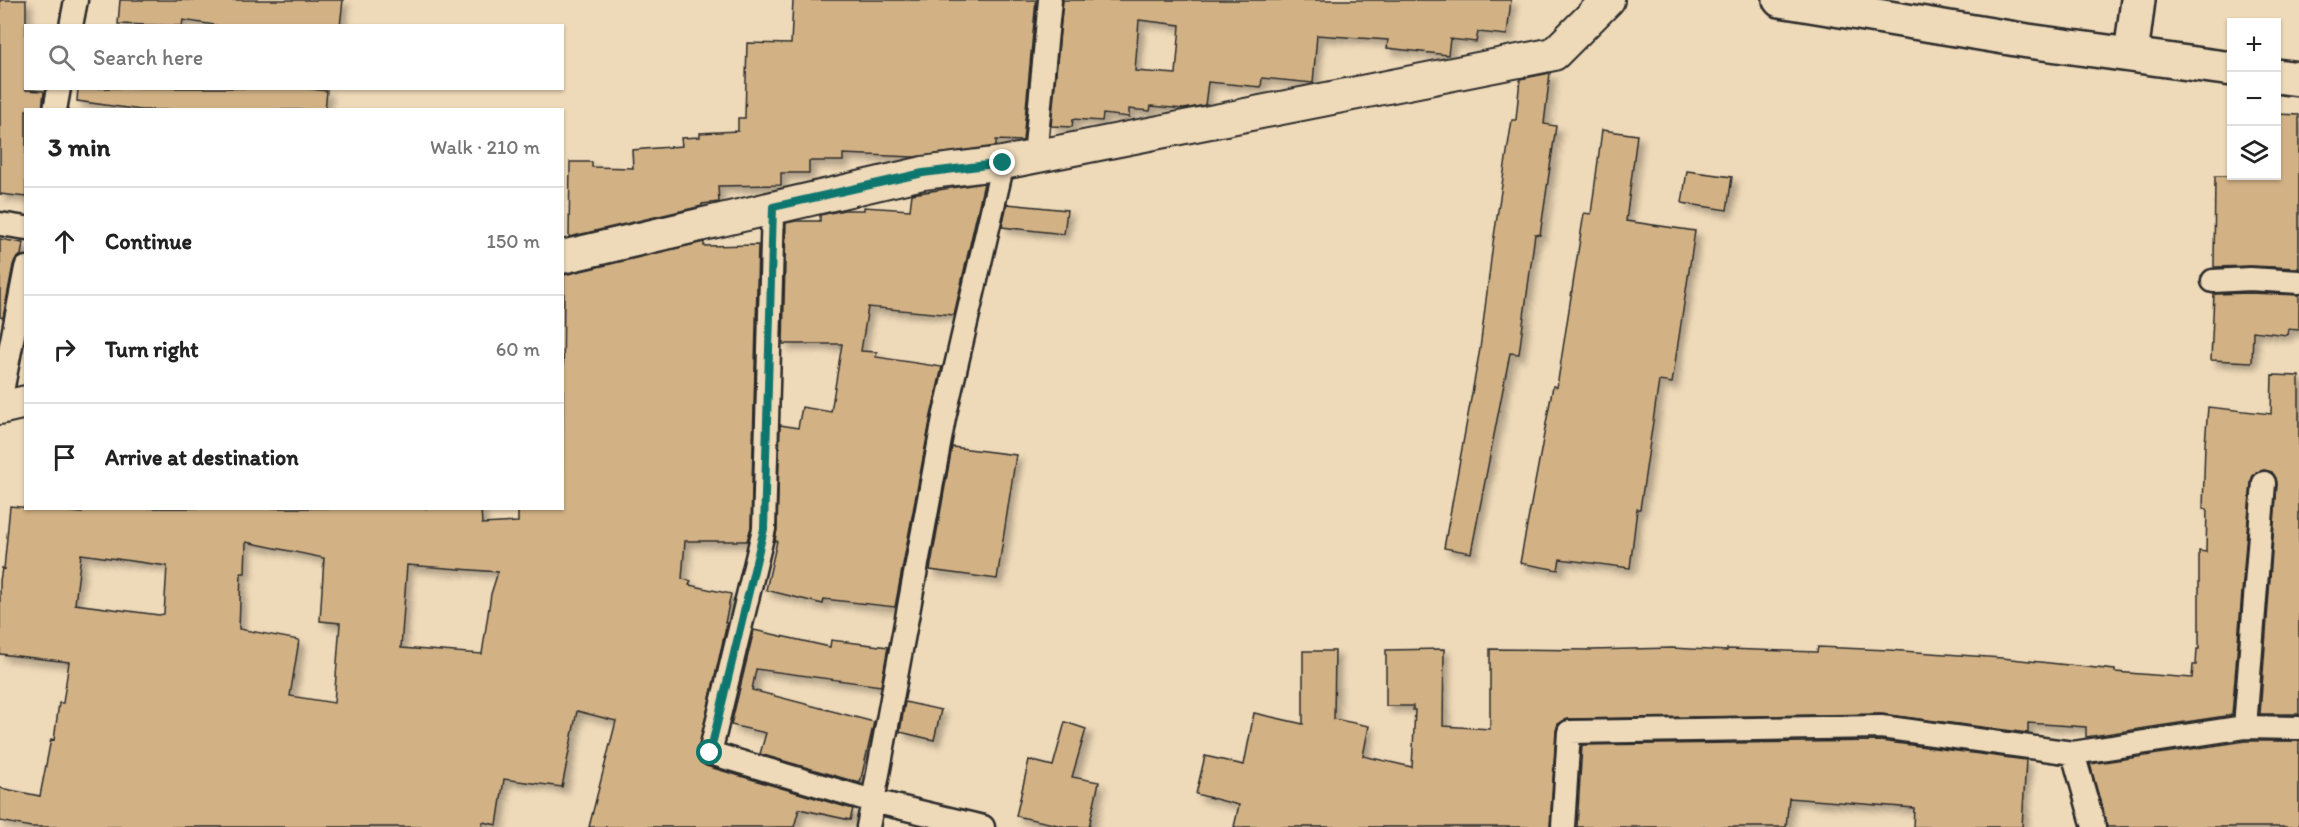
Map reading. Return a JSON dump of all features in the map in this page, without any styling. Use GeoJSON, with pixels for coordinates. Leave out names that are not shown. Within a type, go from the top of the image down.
{"type":"FeatureCollection","features":[{"type":"Feature","properties":{"kind":"main road"},"geometry":{"type":"LineString","coordinates":[[564,257],[923,173],[1003,163],[1554,54],[1608,0]]}},
{"type":"Feature","properties":{"kind":"main road"},"geometry":{"type":"LineString","coordinates":[[1780,0],[2028,41],[2227,68]]}},
{"type":"Feature","properties":{"kind":"main road"},"geometry":{"type":"LineString","coordinates":[[2131,55],[2138,0]]}},
{"type":"Feature","properties":{"kind":"main road"},"geometry":{"type":"LineString","coordinates":[[2281,76],[2299,79]]}},
{"type":"Feature","properties":{"kind":"main road"},"geometry":{"type":"LineString","coordinates":[[0,408],[24,402]]}},
{"type":"Feature","properties":{"kind":"street"},"geometry":{"type":"LineString","coordinates":[[71,24],[76,0]]}},
{"type":"Feature","properties":{"kind":"street"},"geometry":{"type":"LineString","coordinates":[[1035,156],[1050,0]]}},
{"type":"Feature","properties":{"kind":"street"},"geometry":{"type":"LineString","coordinates":[[55,108],[59,90]]}},
{"type":"Feature","properties":{"kind":"street"},"geometry":{"type":"LineString","coordinates":[[868,827],[944,418],[1003,163]]}},
{"type":"Feature","properties":{"kind":"street"},"geometry":{"type":"LineString","coordinates":[[773,207],[764,529],[710,753],[873,801],[983,827]]}},
{"type":"Feature","properties":{"kind":"street"},"geometry":{"type":"LineString","coordinates":[[0,224],[24,228]]}},
{"type":"Feature","properties":{"kind":"street"},"geometry":{"type":"LineString","coordinates":[[0,402],[24,278]]}},
{"type":"Feature","properties":{"kind":"street"},"geometry":{"type":"LineString","coordinates":[[2213,280],[2250,279],[2299,282]]}},
{"type":"Feature","properties":{"kind":"street"},"geometry":{"type":"LineString","coordinates":[[2245,728],[2264,483]]}},
{"type":"Feature","properties":{"kind":"street"},"geometry":{"type":"LineString","coordinates":[[1563,827],[1569,732],[1881,727],[2073,753],[2245,728],[2299,728]]}},
{"type":"Feature","properties":{"kind":"street"},"geometry":{"type":"LineString","coordinates":[[2073,753],[2094,827]]}},
{"type":"Feature","properties":{"kind":"building"},"geometry":{"type":"Polygon","coordinates":[[[0,0],[26,0],[24,90],[44,91],[42,108],[24,108],[24,197],[0,194],[0,0]]]}},
{"type":"Feature","properties":{"kind":"building"},"geometry":{"type":"Polygon","coordinates":[[[120,0],[343,0],[340,24],[208,24],[183,20],[182,24],[118,24],[120,0]]]}},
{"type":"Feature","properties":{"kind":"building"},"geometry":{"type":"Polygon","coordinates":[[[793,0],[1036,0],[1023,141],[996,140],[996,146],[914,157],[843,154],[843,161],[809,161],[809,173],[781,173],[781,185],[718,186],[719,202],[702,204],[702,206],[569,237],[570,162],[592,162],[592,167],[633,168],[632,150],[682,146],[681,138],[700,137],[700,133],[738,131],[738,118],[745,118],[747,43],[791,44],[793,0]]]}},
{"type":"Feature","properties":{"kind":"building"},"geometry":{"type":"Polygon","coordinates":[[[1063,0],[1511,0],[1507,35],[1478,32],[1476,42],[1450,39],[1448,55],[1387,48],[1388,40],[1317,35],[1313,83],[1262,78],[1261,87],[1208,82],[1205,105],[1184,109],[1151,106],[1150,111],[1129,109],[1129,117],[1103,114],[1102,121],[1073,119],[1072,127],[1051,126],[1063,0]],[[1139,20],[1135,71],[1176,74],[1180,25],[1139,20]]]}},
{"type":"Feature","properties":{"kind":"building"},"geometry":{"type":"Polygon","coordinates":[[[1550,73],[1544,124],[1556,126],[1540,235],[1535,234],[1519,354],[1510,353],[1471,553],[1444,548],[1480,349],[1493,243],[1512,120],[1516,120],[1520,79],[1550,73]]]}},
{"type":"Feature","properties":{"kind":"building"},"geometry":{"type":"Polygon","coordinates":[[[78,90],[327,91],[325,108],[127,108],[77,101],[78,90]]]}},
{"type":"Feature","properties":{"kind":"building"},"geometry":{"type":"Polygon","coordinates":[[[2281,114],[2299,115],[2299,268],[2214,267],[2215,176],[2227,176],[2227,180],[2281,180],[2281,114]]]}},
{"type":"Feature","properties":{"kind":"building"},"geometry":{"type":"Polygon","coordinates":[[[1602,130],[1637,135],[1626,221],[1695,231],[1672,383],[1659,381],[1640,509],[1637,509],[1630,568],[1560,559],[1558,570],[1520,563],[1553,386],[1557,387],[1584,213],[1591,214],[1602,130]]]}},
{"type":"Feature","properties":{"kind":"building"},"geometry":{"type":"Polygon","coordinates":[[[1687,171],[1732,177],[1727,210],[1682,203],[1687,171]]]}},
{"type":"Feature","properties":{"kind":"building"},"geometry":{"type":"Polygon","coordinates":[[[984,183],[954,315],[868,307],[861,351],[877,352],[876,357],[942,367],[895,607],[824,599],[823,604],[766,590],[777,541],[775,541],[780,425],[798,428],[802,407],[831,412],[842,344],[783,344],[786,223],[820,221],[820,215],[844,210],[864,210],[864,207],[910,210],[912,194],[984,183]]]}},
{"type":"Feature","properties":{"kind":"building"},"geometry":{"type":"Polygon","coordinates":[[[1007,204],[1067,210],[1064,234],[1002,227],[1007,204]]]}},
{"type":"Feature","properties":{"kind":"building"},"geometry":{"type":"Polygon","coordinates":[[[0,239],[23,243],[21,255],[13,265],[3,318],[0,317],[0,239]]]}},
{"type":"Feature","properties":{"kind":"building"},"geometry":{"type":"Polygon","coordinates":[[[704,242],[704,246],[758,245],[751,527],[747,541],[685,541],[682,579],[691,581],[689,585],[731,594],[725,623],[727,623],[697,756],[706,766],[853,809],[850,820],[799,809],[794,827],[589,827],[616,721],[577,711],[562,787],[504,779],[497,825],[483,822],[482,827],[31,827],[0,821],[0,788],[40,796],[51,739],[54,740],[59,703],[63,703],[69,662],[0,654],[0,581],[2,568],[4,569],[10,506],[24,507],[24,510],[82,513],[83,510],[481,510],[482,524],[518,522],[518,510],[564,510],[564,275],[704,242]],[[246,542],[245,573],[241,573],[239,629],[299,640],[290,696],[334,703],[340,623],[320,621],[324,558],[246,542]],[[81,554],[75,604],[164,614],[167,566],[81,554]],[[407,565],[401,648],[482,654],[491,594],[498,572],[407,565]]]}},
{"type":"Feature","properties":{"kind":"building"},"geometry":{"type":"Polygon","coordinates":[[[2214,294],[2299,295],[2299,330],[2288,329],[2287,335],[2253,331],[2252,362],[2211,360],[2214,294]]]}},
{"type":"Feature","properties":{"kind":"building"},"geometry":{"type":"Polygon","coordinates":[[[2272,375],[2299,376],[2299,714],[2260,714],[2277,484],[2272,472],[2264,470],[2253,475],[2251,482],[2232,715],[2086,737],[2086,727],[2028,723],[2028,733],[1881,714],[1568,719],[1558,724],[1556,731],[1550,827],[1234,827],[1239,805],[1196,794],[1205,756],[1244,765],[1254,713],[1303,724],[1303,651],[1335,651],[1334,719],[1369,726],[1363,756],[1412,767],[1415,710],[1413,706],[1386,706],[1386,650],[1444,649],[1443,726],[1490,729],[1490,649],[1672,648],[1817,652],[1818,647],[2002,658],[2115,670],[2115,672],[2192,678],[2193,665],[2196,665],[2197,649],[2199,649],[2199,551],[2206,552],[2207,509],[2203,509],[2208,407],[2271,414],[2272,375]]]}},
{"type":"Feature","properties":{"kind":"building"},"geometry":{"type":"Polygon","coordinates":[[[952,447],[1016,455],[997,579],[930,570],[952,447]]]}},
{"type":"Feature","properties":{"kind":"building"},"geometry":{"type":"Polygon","coordinates":[[[754,630],[830,647],[831,640],[888,647],[881,686],[756,669],[752,690],[874,722],[860,783],[760,754],[766,733],[731,725],[754,630]]]}},
{"type":"Feature","properties":{"kind":"building"},"geometry":{"type":"Polygon","coordinates":[[[905,702],[941,710],[934,740],[900,732],[905,702]]]}},
{"type":"Feature","properties":{"kind":"building"},"geometry":{"type":"Polygon","coordinates":[[[1065,722],[1086,729],[1072,777],[1099,782],[1089,827],[1067,827],[1016,816],[1029,760],[1053,766],[1065,722]]]}},
{"type":"Feature","properties":{"kind":"building"},"geometry":{"type":"Polygon","coordinates":[[[1880,741],[2026,760],[2022,827],[1913,827],[1914,808],[1789,798],[1786,827],[1577,827],[1582,745],[1880,741]]]}},
{"type":"Feature","properties":{"kind":"building"},"geometry":{"type":"Polygon","coordinates":[[[2246,741],[2299,741],[2299,827],[2107,827],[2090,764],[2246,741]]]}},
{"type":"Feature","properties":{"kind":"route"},"geometry":{"type":"LineString","coordinates":[[710,753],[764,529],[773,207],[923,173],[1003,163]]}}]}
